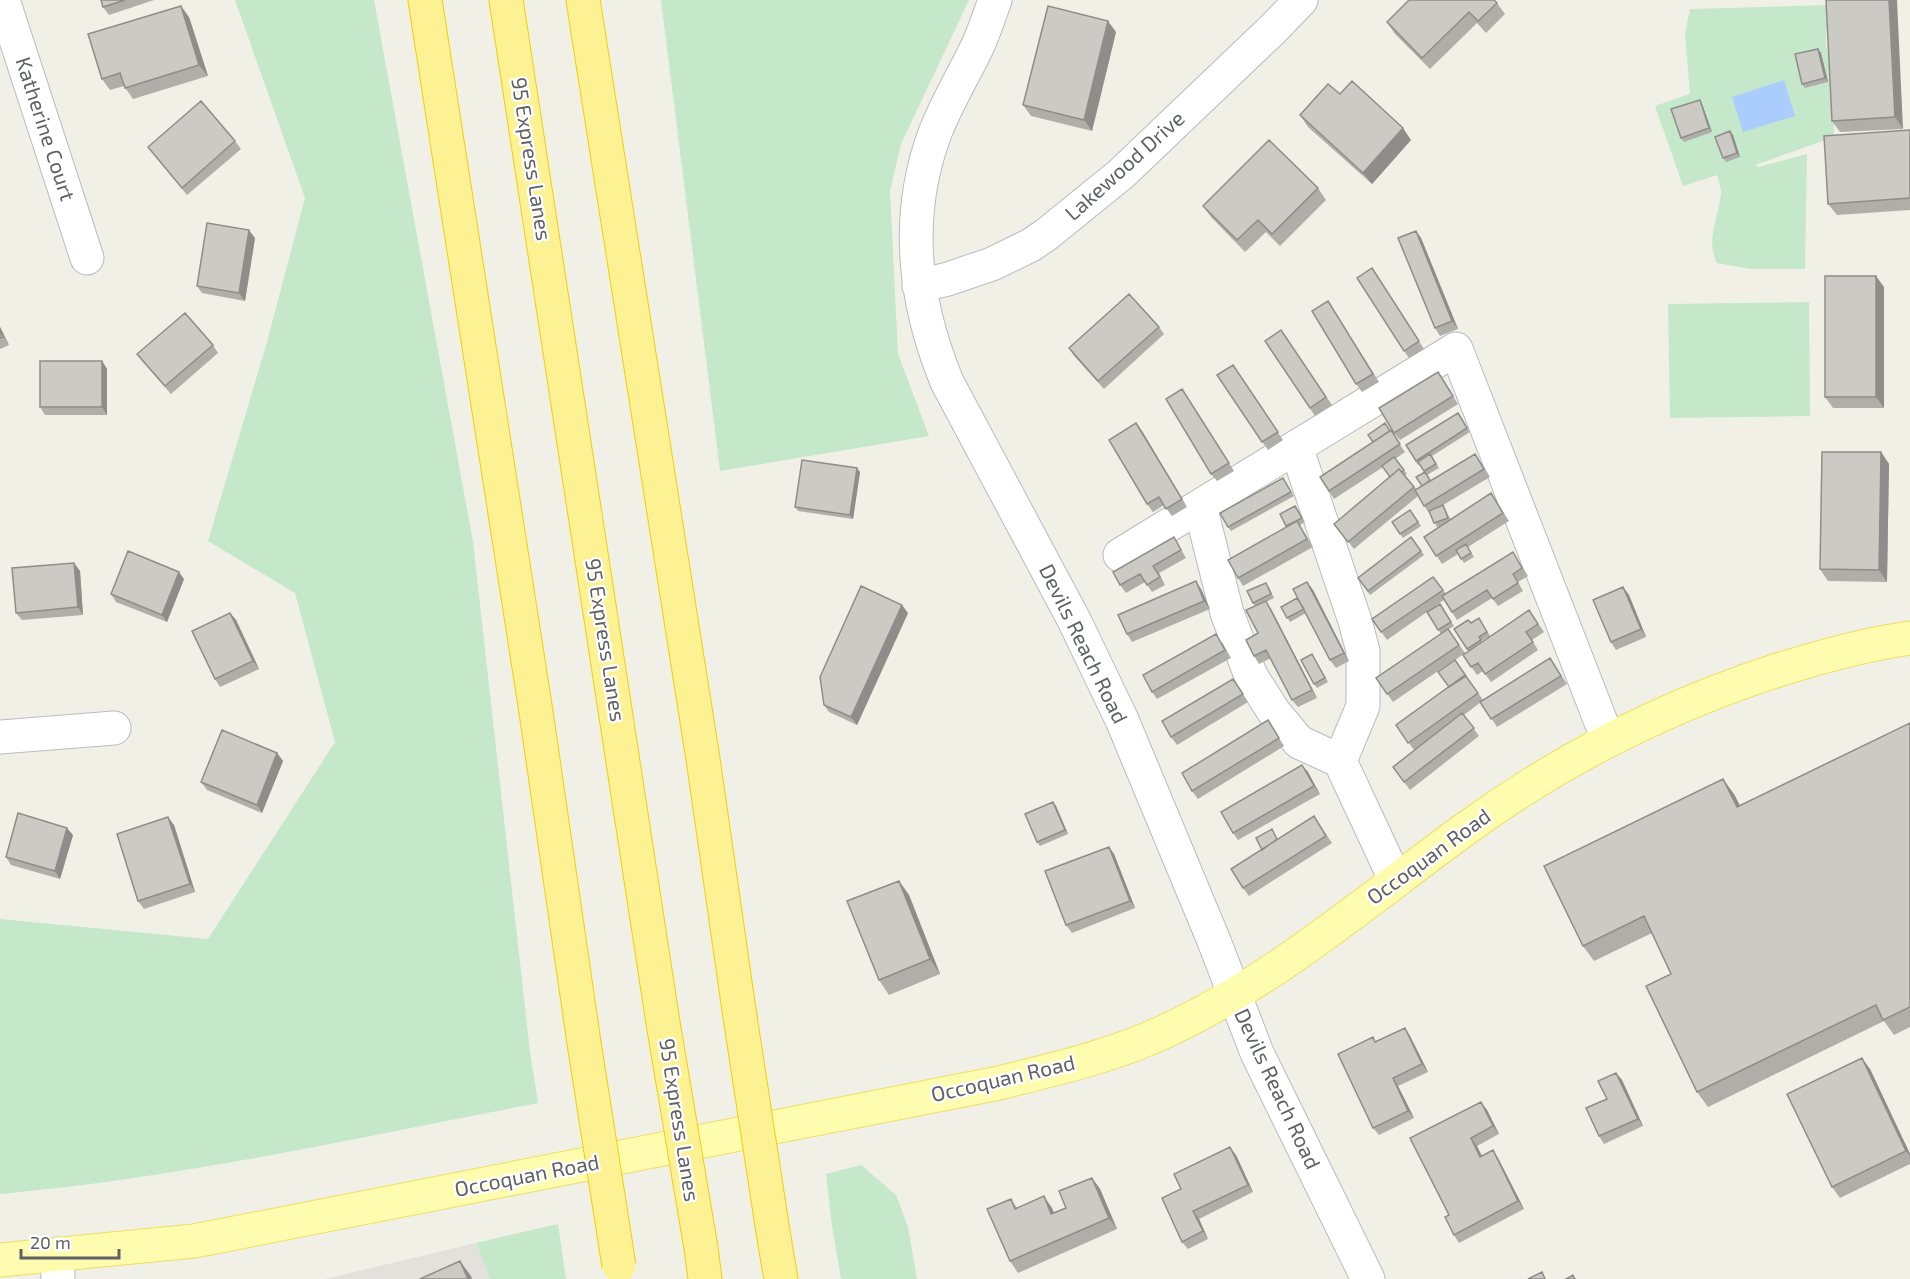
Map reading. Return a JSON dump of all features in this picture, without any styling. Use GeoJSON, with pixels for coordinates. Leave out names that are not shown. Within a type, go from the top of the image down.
{"type":"FeatureCollection","features":[{"type":"Feature","properties":{"kind":"highway"},"geometry":{"type":"LineString","coordinates":[[425,0],[536,712],[620,1273]]}},
{"type":"Feature","properties":{"kind":"highway","name":"95 Express Lanes"},"geometry":{"type":"LineString","coordinates":[[506,0],[664,1029],[703,1264]]}},
{"type":"Feature","properties":{"kind":"highway"},"geometry":{"type":"LineString","coordinates":[[584,0],[703,759],[781,1279]]}},
{"type":"Feature","properties":{"kind":"main road","name":"Occoquan Road"},"geometry":{"type":"LineString","coordinates":[[0,1260],[57,1267],[999,1083],[1125,1048],[1166,1031],[1277,969],[1468,827],[1526,787],[1608,740],[1674,709],[1747,681],[1813,659],[1910,638]]}},
{"type":"Feature","properties":{"kind":"street","name":"Katherine Court"},"geometry":{"type":"LineString","coordinates":[[3,0],[87,258]]}},
{"type":"Feature","properties":{"kind":"street","name":"Devils Reach Road"},"geometry":{"type":"LineString","coordinates":[[995,0],[979,41],[946,108],[926,161],[917,212],[916,252],[919,286],[932,340],[947,382],[1074,620],[1122,720],[1214,941],[1257,1053],[1368,1279]]}},
{"type":"Feature","properties":{"kind":"street","name":"Lakewood Drive"},"geometry":{"type":"LineString","coordinates":[[919,286],[992,264],[1031,245],[1047,234],[1121,174],[1274,29],[1301,0]]}},
{"type":"Feature","properties":{"kind":"street"},"geometry":{"type":"LineString","coordinates":[[1120,555],[1456,349],[1608,740]]}},
{"type":"Feature","properties":{"kind":"street"},"geometry":{"type":"LineString","coordinates":[[1296,447],[1363,651],[1363,706],[1340,761]]}},
{"type":"Feature","properties":{"kind":"street"},"geometry":{"type":"LineString","coordinates":[[1200,506],[1227,613],[1251,676],[1274,712],[1299,742],[1340,761],[1396,881]]}},
{"type":"Feature","properties":{"kind":"street"},"geometry":{"type":"LineString","coordinates":[[0,737],[114,728]]}},
{"type":"Feature","properties":{"kind":"shaded area"},"geometry":{"type":"Polygon","coordinates":[[[476,1243],[490,1279],[325,1279],[476,1243]]]}},
{"type":"Feature","properties":{"kind":"green space"},"geometry":{"type":"Polygon","coordinates":[[[235,0],[374,0],[473,542],[530,1052],[538,1103],[203,1167],[68,1187],[0,1194],[0,919],[208,939],[335,742],[295,593],[208,541],[267,342],[305,198],[235,0]]]}},
{"type":"Feature","properties":{"kind":"green space"},"geometry":{"type":"Polygon","coordinates":[[[661,0],[969,0],[901,144],[890,191],[898,354],[929,436],[720,471],[661,0]]]}},
{"type":"Feature","properties":{"kind":"green space"},"geometry":{"type":"Polygon","coordinates":[[[1831,5],[1826,45],[1833,73],[1834,137],[1755,165],[1758,167],[1807,154],[1805,269],[1751,269],[1717,263],[1712,237],[1721,191],[1717,175],[1683,186],[1655,106],[1690,94],[1685,34],[1690,9],[1831,5]]]}},
{"type":"Feature","properties":{"kind":"green space"},"geometry":{"type":"Polygon","coordinates":[[[1809,302],[1810,416],[1670,418],[1668,304],[1809,302]]]}},
{"type":"Feature","properties":{"kind":"green space"},"geometry":{"type":"Polygon","coordinates":[[[861,1165],[896,1195],[908,1227],[917,1279],[841,1279],[826,1174],[861,1165]]]}},
{"type":"Feature","properties":{"kind":"green space"},"geometry":{"type":"Polygon","coordinates":[[[558,1224],[566,1279],[490,1279],[476,1243],[558,1224]]]}},
{"type":"Feature","properties":{"kind":"water"},"geometry":{"type":"Polygon","coordinates":[[[1784,80],[1795,116],[1743,132],[1732,97],[1784,80]]]}},
{"type":"Feature","properties":{"kind":"building"},"geometry":{"type":"Polygon","coordinates":[[[101,0],[125,0],[103,7],[101,0]]]}},
{"type":"Feature","properties":{"kind":"building"},"geometry":{"type":"Polygon","coordinates":[[[1409,0],[1494,0],[1497,3],[1478,21],[1469,12],[1422,58],[1387,22],[1409,0]]]}},
{"type":"Feature","properties":{"kind":"building"},"geometry":{"type":"Polygon","coordinates":[[[1826,0],[1889,0],[1895,117],[1832,121],[1826,0]]]}},
{"type":"Feature","properties":{"kind":"building"},"geometry":{"type":"Polygon","coordinates":[[[181,6],[199,65],[125,88],[120,73],[102,79],[88,34],[181,6]]]}},
{"type":"Feature","properties":{"kind":"building"},"geometry":{"type":"Polygon","coordinates":[[[1048,6],[1108,21],[1084,120],[1023,105],[1048,6]]]}},
{"type":"Feature","properties":{"kind":"building"},"geometry":{"type":"Polygon","coordinates":[[[1818,49],[1825,78],[1802,84],[1795,54],[1818,49]]]}},
{"type":"Feature","properties":{"kind":"building"},"geometry":{"type":"Polygon","coordinates":[[[1352,81],[1403,128],[1363,173],[1300,115],[1328,84],[1340,94],[1352,81]]]}},
{"type":"Feature","properties":{"kind":"building"},"geometry":{"type":"Polygon","coordinates":[[[1700,100],[1709,128],[1681,138],[1671,109],[1700,100]]]}},
{"type":"Feature","properties":{"kind":"building"},"geometry":{"type":"Polygon","coordinates":[[[201,101],[235,141],[182,188],[148,147],[201,101]]]}},
{"type":"Feature","properties":{"kind":"building"},"geometry":{"type":"Polygon","coordinates":[[[1910,130],[1910,198],[1828,204],[1824,136],[1910,130]]]}},
{"type":"Feature","properties":{"kind":"building"},"geometry":{"type":"Polygon","coordinates":[[[1730,131],[1737,153],[1723,158],[1715,137],[1730,131]]]}},
{"type":"Feature","properties":{"kind":"building"},"geometry":{"type":"Polygon","coordinates":[[[1269,140],[1318,188],[1272,234],[1258,220],[1237,240],[1203,206],[1269,140]]]}},
{"type":"Feature","properties":{"kind":"building"},"geometry":{"type":"Polygon","coordinates":[[[207,223],[249,230],[239,293],[197,286],[207,223]]]}},
{"type":"Feature","properties":{"kind":"building"},"geometry":{"type":"Polygon","coordinates":[[[1416,231],[1452,321],[1435,328],[1398,238],[1416,231]]]}},
{"type":"Feature","properties":{"kind":"building"},"geometry":{"type":"Polygon","coordinates":[[[1372,268],[1419,341],[1404,351],[1357,278],[1372,268]]]}},
{"type":"Feature","properties":{"kind":"building"},"geometry":{"type":"Polygon","coordinates":[[[1825,276],[1876,276],[1876,397],[1825,397],[1825,276]]]}},
{"type":"Feature","properties":{"kind":"building"},"geometry":{"type":"Polygon","coordinates":[[[1129,294],[1159,327],[1098,381],[1069,348],[1129,294]]]}},
{"type":"Feature","properties":{"kind":"building"},"geometry":{"type":"Polygon","coordinates":[[[1328,301],[1373,374],[1356,384],[1312,311],[1328,301]]]}},
{"type":"Feature","properties":{"kind":"building"},"geometry":{"type":"Polygon","coordinates":[[[185,313],[213,345],[165,386],[137,354],[185,313]]]}},
{"type":"Feature","properties":{"kind":"building"},"geometry":{"type":"Polygon","coordinates":[[[1281,330],[1326,397],[1310,408],[1265,341],[1281,330]]]}},
{"type":"Feature","properties":{"kind":"building"},"geometry":{"type":"Polygon","coordinates":[[[40,361],[102,361],[102,407],[40,407],[40,361]]]}},
{"type":"Feature","properties":{"kind":"building"},"geometry":{"type":"Polygon","coordinates":[[[1233,365],[1278,432],[1262,442],[1217,375],[1233,365]]]}},
{"type":"Feature","properties":{"kind":"building"},"geometry":{"type":"Polygon","coordinates":[[[1438,372],[1453,396],[1394,433],[1379,408],[1438,372]]]}},
{"type":"Feature","properties":{"kind":"building"},"geometry":{"type":"Polygon","coordinates":[[[1182,389],[1229,463],[1211,474],[1166,399],[1182,389]]]}},
{"type":"Feature","properties":{"kind":"building"},"geometry":{"type":"Polygon","coordinates":[[[1458,413],[1467,428],[1416,461],[1406,445],[1458,413]]]}},
{"type":"Feature","properties":{"kind":"building"},"geometry":{"type":"Polygon","coordinates":[[[1136,423],[1182,499],[1166,509],[1159,497],[1147,504],[1109,440],[1136,423]]]}},
{"type":"Feature","properties":{"kind":"building"},"geometry":{"type":"Polygon","coordinates":[[[1385,423],[1390,431],[1373,442],[1368,435],[1385,423]]]}},
{"type":"Feature","properties":{"kind":"building"},"geometry":{"type":"Polygon","coordinates":[[[1391,430],[1400,444],[1329,491],[1320,477],[1391,430]]]}},
{"type":"Feature","properties":{"kind":"building"},"geometry":{"type":"Polygon","coordinates":[[[1822,452],[1881,452],[1879,570],[1820,569],[1822,452]]]}},
{"type":"Feature","properties":{"kind":"building"},"geometry":{"type":"Polygon","coordinates":[[[1430,454],[1436,464],[1424,471],[1418,462],[1430,454]]]}},
{"type":"Feature","properties":{"kind":"building"},"geometry":{"type":"Polygon","coordinates":[[[1475,454],[1484,469],[1424,506],[1415,490],[1475,454]]]}},
{"type":"Feature","properties":{"kind":"building"},"geometry":{"type":"Polygon","coordinates":[[[1394,457],[1404,470],[1402,472],[1399,469],[1390,477],[1382,466],[1394,457]]]}},
{"type":"Feature","properties":{"kind":"building"},"geometry":{"type":"Polygon","coordinates":[[[802,460],[857,468],[850,515],[795,507],[802,460]]]}},
{"type":"Feature","properties":{"kind":"building"},"geometry":{"type":"Polygon","coordinates":[[[1399,469],[1414,487],[1348,542],[1334,524],[1399,469]]]}},
{"type":"Feature","properties":{"kind":"building"},"geometry":{"type":"Polygon","coordinates":[[[1425,472],[1430,480],[1422,486],[1416,477],[1425,472]]]}},
{"type":"Feature","properties":{"kind":"building"},"geometry":{"type":"Polygon","coordinates":[[[1283,478],[1291,492],[1228,527],[1220,513],[1283,478]]]}},
{"type":"Feature","properties":{"kind":"building"},"geometry":{"type":"Polygon","coordinates":[[[1491,493],[1503,513],[1436,556],[1424,537],[1491,493]]]}},
{"type":"Feature","properties":{"kind":"building"},"geometry":{"type":"Polygon","coordinates":[[[1443,505],[1448,518],[1434,523],[1429,511],[1443,505]]]}},
{"type":"Feature","properties":{"kind":"building"},"geometry":{"type":"Polygon","coordinates":[[[1295,506],[1302,518],[1286,526],[1280,514],[1295,506]]]}},
{"type":"Feature","properties":{"kind":"building"},"geometry":{"type":"Polygon","coordinates":[[[1410,510],[1418,522],[1400,534],[1392,522],[1410,510]]]}},
{"type":"Feature","properties":{"kind":"building"},"geometry":{"type":"Polygon","coordinates":[[[1297,521],[1307,539],[1238,578],[1228,560],[1297,521]]]}},
{"type":"Feature","properties":{"kind":"building"},"geometry":{"type":"Polygon","coordinates":[[[1174,537],[1181,550],[1153,566],[1160,577],[1147,585],[1140,574],[1120,585],[1113,572],[1174,537]]]}},
{"type":"Feature","properties":{"kind":"building"},"geometry":{"type":"Polygon","coordinates":[[[1411,537],[1421,551],[1368,591],[1358,578],[1411,537]]]}},
{"type":"Feature","properties":{"kind":"building"},"geometry":{"type":"Polygon","coordinates":[[[1466,544],[1471,553],[1461,559],[1456,550],[1466,544]]]}},
{"type":"Feature","properties":{"kind":"building"},"geometry":{"type":"Polygon","coordinates":[[[128,551],[179,572],[162,615],[111,594],[128,551]]]}},
{"type":"Feature","properties":{"kind":"building"},"geometry":{"type":"Polygon","coordinates":[[[1513,552],[1522,568],[1513,574],[1518,583],[1493,599],[1487,590],[1452,612],[1442,596],[1513,552]]]}},
{"type":"Feature","properties":{"kind":"building"},"geometry":{"type":"Polygon","coordinates":[[[74,563],[78,607],[16,613],[12,568],[74,563]]]}},
{"type":"Feature","properties":{"kind":"building"},"geometry":{"type":"Polygon","coordinates":[[[1433,577],[1443,590],[1381,632],[1372,619],[1433,577]]]}},
{"type":"Feature","properties":{"kind":"building"},"geometry":{"type":"Polygon","coordinates":[[[1196,581],[1204,601],[1127,634],[1118,615],[1196,581]]]}},
{"type":"Feature","properties":{"kind":"building"},"geometry":{"type":"Polygon","coordinates":[[[1307,582],[1344,653],[1330,660],[1293,589],[1307,582]]]}},
{"type":"Feature","properties":{"kind":"building"},"geometry":{"type":"Polygon","coordinates":[[[1266,583],[1271,594],[1253,603],[1247,591],[1266,583]]]}},
{"type":"Feature","properties":{"kind":"building"},"geometry":{"type":"Polygon","coordinates":[[[861,586],[902,605],[851,717],[824,705],[820,677],[861,586]]]}},
{"type":"Feature","properties":{"kind":"building"},"geometry":{"type":"Polygon","coordinates":[[[1623,587],[1641,629],[1611,642],[1593,600],[1623,587]]]}},
{"type":"Feature","properties":{"kind":"building"},"geometry":{"type":"Polygon","coordinates":[[[1297,598],[1304,609],[1287,618],[1281,607],[1297,598]]]}},
{"type":"Feature","properties":{"kind":"building"},"geometry":{"type":"Polygon","coordinates":[[[1266,601],[1312,690],[1292,700],[1266,650],[1254,656],[1246,640],[1258,633],[1246,610],[1266,601]]]}},
{"type":"Feature","properties":{"kind":"building"},"geometry":{"type":"Polygon","coordinates":[[[1440,604],[1451,622],[1438,630],[1427,612],[1440,604]]]}},
{"type":"Feature","properties":{"kind":"building"},"geometry":{"type":"Polygon","coordinates":[[[1529,610],[1538,624],[1526,632],[1533,642],[1485,674],[1478,663],[1471,667],[1463,655],[1529,610]]]}},
{"type":"Feature","properties":{"kind":"building"},"geometry":{"type":"Polygon","coordinates":[[[230,613],[253,661],[215,679],[192,631],[230,613]]]}},
{"type":"Feature","properties":{"kind":"building"},"geometry":{"type":"Polygon","coordinates":[[[1479,618],[1487,632],[1479,637],[1481,640],[1467,649],[1454,629],[1468,620],[1471,623],[1479,618]]]}},
{"type":"Feature","properties":{"kind":"building"},"geometry":{"type":"Polygon","coordinates":[[[1448,629],[1459,645],[1387,694],[1376,678],[1448,629]]]}},
{"type":"Feature","properties":{"kind":"building"},"geometry":{"type":"Polygon","coordinates":[[[1216,634],[1225,650],[1152,692],[1143,675],[1216,634]]]}},
{"type":"Feature","properties":{"kind":"building"},"geometry":{"type":"Polygon","coordinates":[[[1312,654],[1325,678],[1314,684],[1301,660],[1312,654]]]}},
{"type":"Feature","properties":{"kind":"building"},"geometry":{"type":"Polygon","coordinates":[[[1550,658],[1561,676],[1491,719],[1480,702],[1550,658]]]}},
{"type":"Feature","properties":{"kind":"building"},"geometry":{"type":"Polygon","coordinates":[[[1455,660],[1466,676],[1449,687],[1438,672],[1455,660]]]}},
{"type":"Feature","properties":{"kind":"building"},"geometry":{"type":"Polygon","coordinates":[[[1465,675],[1478,693],[1408,743],[1396,725],[1465,675]]]}},
{"type":"Feature","properties":{"kind":"building"},"geometry":{"type":"Polygon","coordinates":[[[1233,679],[1243,694],[1171,737],[1162,721],[1233,679]]]}},
{"type":"Feature","properties":{"kind":"building"},"geometry":{"type":"Polygon","coordinates":[[[1462,713],[1474,728],[1404,782],[1393,767],[1462,713]]]}},
{"type":"Feature","properties":{"kind":"building"},"geometry":{"type":"Polygon","coordinates":[[[1268,720],[1279,738],[1192,791],[1182,773],[1268,720]]]}},
{"type":"Feature","properties":{"kind":"building"},"geometry":{"type":"Polygon","coordinates":[[[1910,723],[1910,1007],[1883,1020],[1876,1005],[1697,1092],[1646,986],[1671,974],[1644,916],[1583,946],[1544,866],[1723,779],[1737,807],[1910,723]]]}},
{"type":"Feature","properties":{"kind":"building"},"geometry":{"type":"Polygon","coordinates":[[[222,730],[277,753],[257,805],[201,782],[222,730]]]}},
{"type":"Feature","properties":{"kind":"building"},"geometry":{"type":"Polygon","coordinates":[[[1302,765],[1314,786],[1233,833],[1221,812],[1302,765]]]}},
{"type":"Feature","properties":{"kind":"building"},"geometry":{"type":"Polygon","coordinates":[[[1053,802],[1065,830],[1037,842],[1025,814],[1053,802]]]}},
{"type":"Feature","properties":{"kind":"building"},"geometry":{"type":"Polygon","coordinates":[[[18,813],[67,828],[55,871],[6,857],[18,813]]]}},
{"type":"Feature","properties":{"kind":"building"},"geometry":{"type":"Polygon","coordinates":[[[1314,816],[1326,836],[1243,888],[1231,869],[1314,816]]]}},
{"type":"Feature","properties":{"kind":"building"},"geometry":{"type":"Polygon","coordinates":[[[168,817],[190,884],[138,901],[117,834],[168,817]]]}},
{"type":"Feature","properties":{"kind":"building"},"geometry":{"type":"Polygon","coordinates":[[[1272,829],[1277,839],[1262,850],[1256,838],[1272,829]]]}},
{"type":"Feature","properties":{"kind":"building"},"geometry":{"type":"Polygon","coordinates":[[[1109,847],[1130,901],[1066,925],[1045,871],[1109,847]]]}},
{"type":"Feature","properties":{"kind":"building"},"geometry":{"type":"Polygon","coordinates":[[[899,881],[930,959],[879,980],[847,901],[899,881]]]}},
{"type":"Feature","properties":{"kind":"building"},"geometry":{"type":"Polygon","coordinates":[[[1405,1028],[1422,1064],[1393,1078],[1408,1111],[1373,1128],[1338,1054],[1373,1037],[1375,1042],[1405,1028]]]}},
{"type":"Feature","properties":{"kind":"building"},"geometry":{"type":"Polygon","coordinates":[[[1862,1058],[1906,1151],[1832,1187],[1787,1094],[1862,1058]]]}},
{"type":"Feature","properties":{"kind":"building"},"geometry":{"type":"Polygon","coordinates":[[[1616,1073],[1638,1119],[1599,1136],[1586,1108],[1607,1099],[1598,1081],[1616,1073]]]}},
{"type":"Feature","properties":{"kind":"building"},"geometry":{"type":"Polygon","coordinates":[[[1481,1102],[1493,1126],[1471,1138],[1480,1157],[1493,1150],[1518,1201],[1454,1235],[1445,1217],[1449,1215],[1410,1138],[1481,1102]]]}},
{"type":"Feature","properties":{"kind":"building"},"geometry":{"type":"Polygon","coordinates":[[[1230,1147],[1248,1185],[1193,1211],[1203,1231],[1182,1242],[1162,1198],[1181,1189],[1174,1174],[1230,1147]]]}},
{"type":"Feature","properties":{"kind":"building"},"geometry":{"type":"Polygon","coordinates":[[[1092,1178],[1109,1218],[1010,1261],[987,1209],[1011,1199],[1015,1209],[1044,1196],[1051,1214],[1066,1208],[1059,1191],[1092,1178]]]}},
{"type":"Feature","properties":{"kind":"building"},"geometry":{"type":"Polygon","coordinates":[[[460,1261],[468,1279],[420,1279],[460,1261]]]}},
{"type":"Feature","properties":{"kind":"building"},"geometry":{"type":"Polygon","coordinates":[[[1542,1272],[1545,1279],[1528,1279],[1542,1272]]]}}]}
